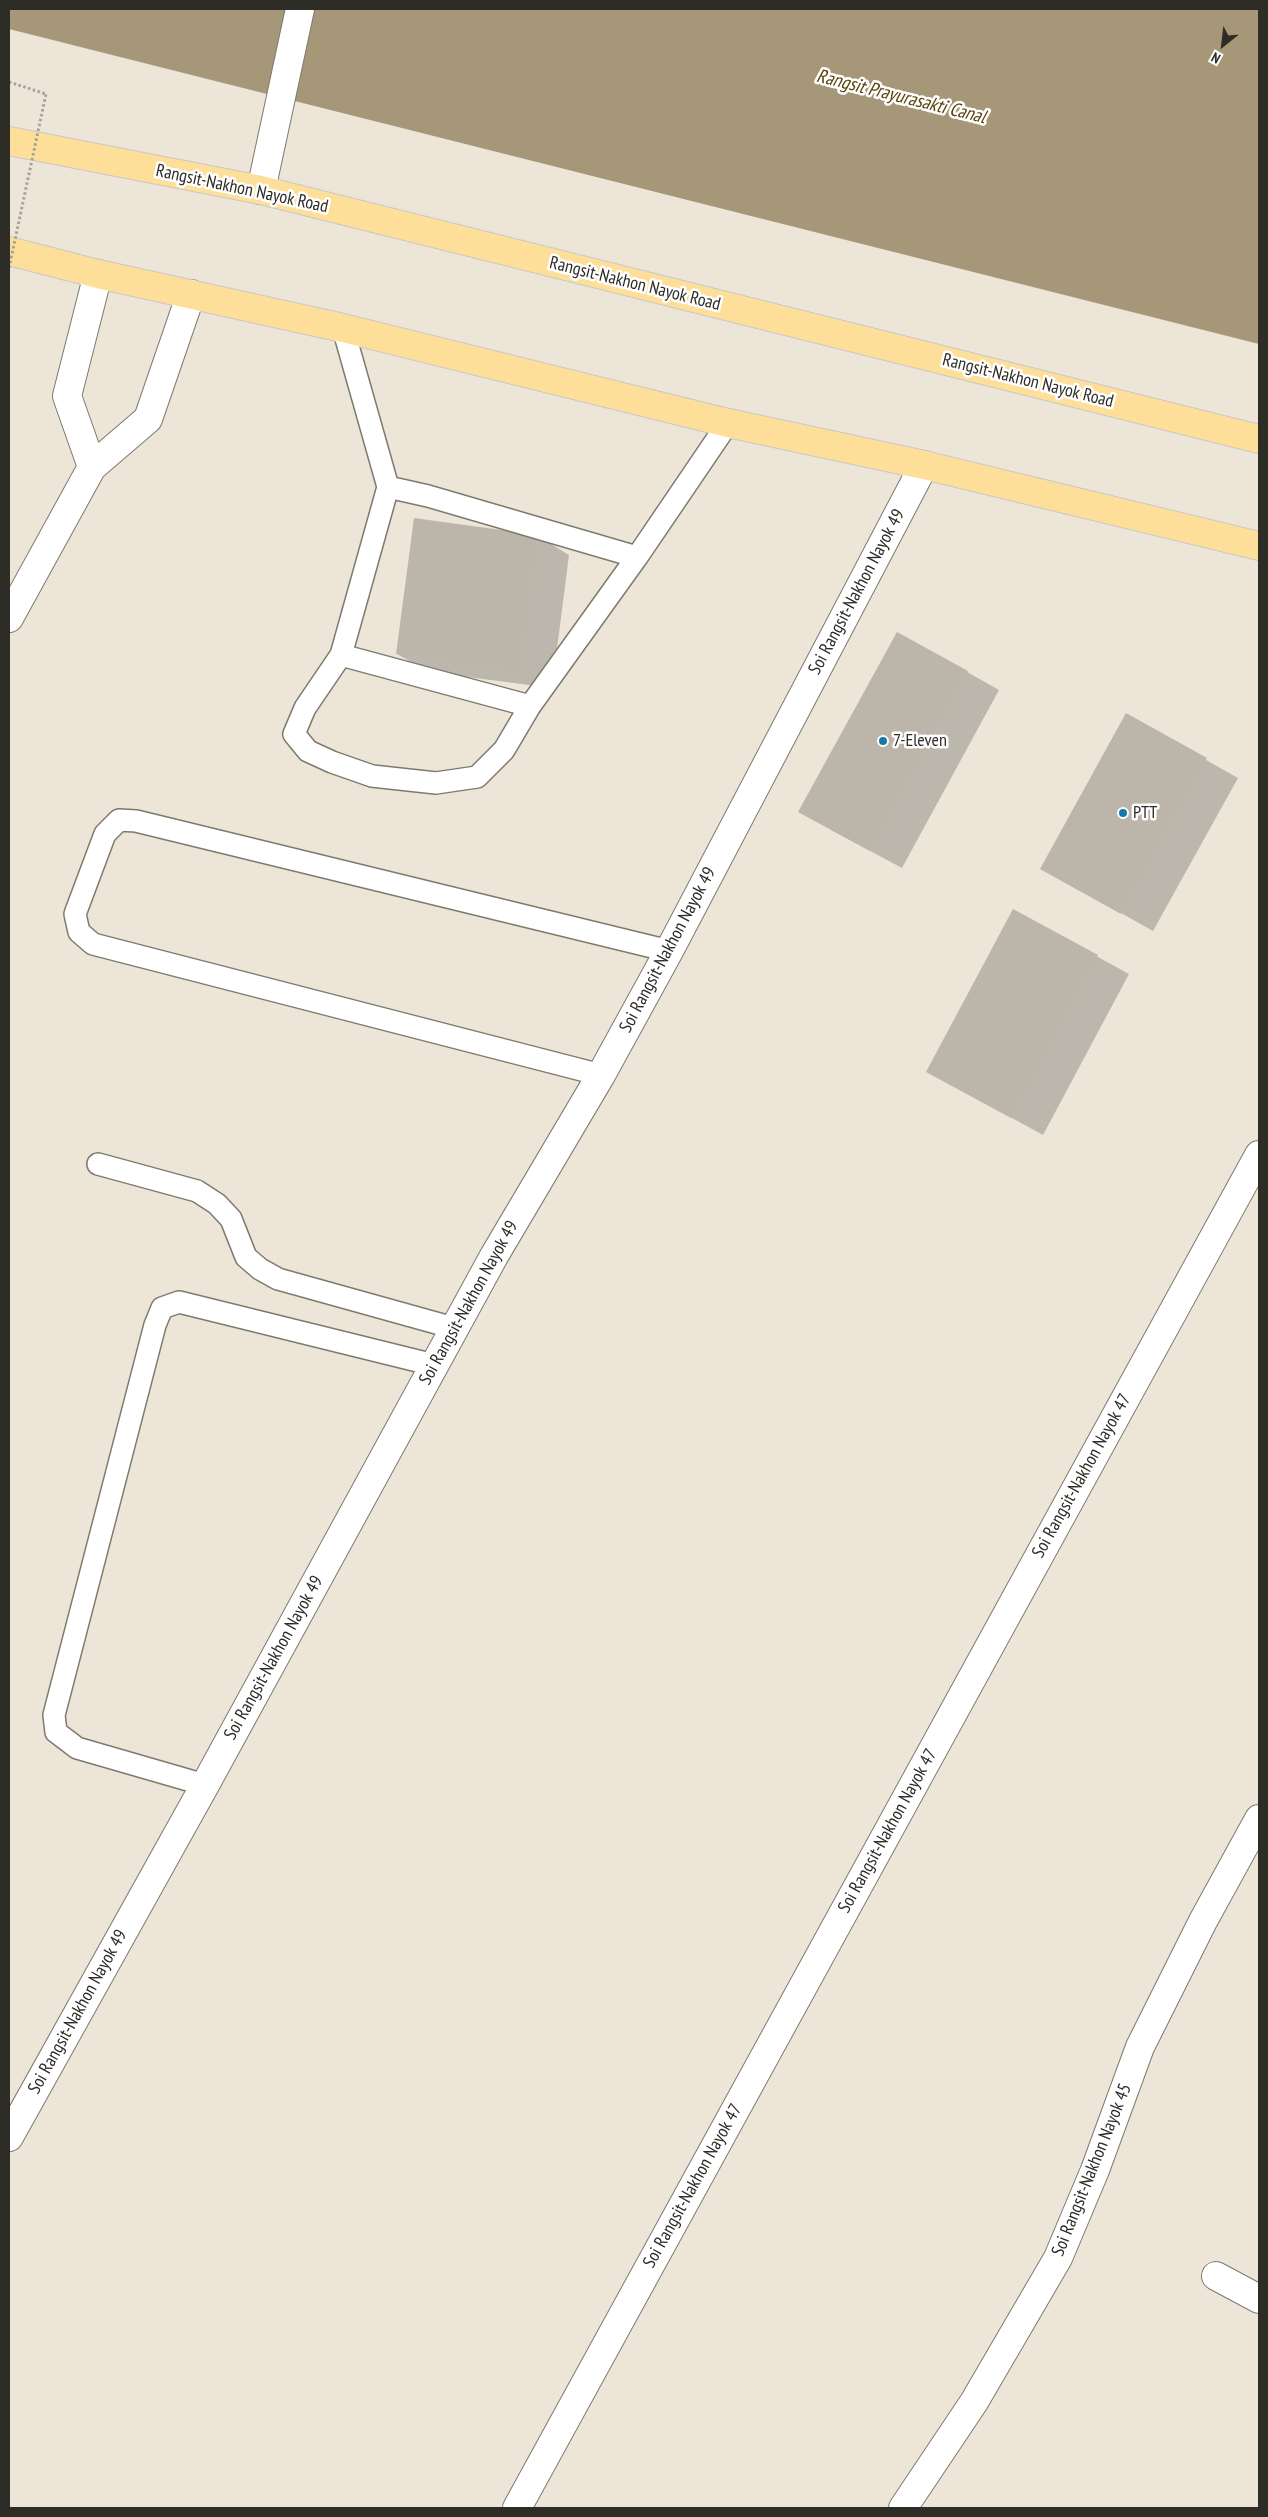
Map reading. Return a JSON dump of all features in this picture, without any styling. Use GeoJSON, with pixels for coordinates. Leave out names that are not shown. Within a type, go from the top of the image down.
{"type":"FeatureCollection","features":[{"type":"Feature","properties":{"kind":"main road","name":"Rangsit-Nakhon Nayok Road"},"geometry":{"type":"LineString","coordinates":[[9,141],[261,190],[1259,439]]}},
{"type":"Feature","properties":{"kind":"main road"},"geometry":{"type":"LineString","coordinates":[[9,251],[98,274],[342,328],[728,423],[924,465],[1259,546]]}},
{"type":"Feature","properties":{"kind":"street"},"geometry":{"type":"LineString","coordinates":[[261,190],[300,9]]}},
{"type":"Feature","properties":{"kind":"street"},"geometry":{"type":"LineString","coordinates":[[92,467],[67,396],[98,274]]}},
{"type":"Feature","properties":{"kind":"street"},"geometry":{"type":"LineString","coordinates":[[9,618],[92,467],[148,420],[192,294]]}},
{"type":"Feature","properties":{"kind":"street","name":"Soi Rangsit-Nakhon Nayok 49"},"geometry":{"type":"LineString","coordinates":[[9,2137],[205,1785],[454,1328],[601,1075],[669,951],[924,465]]}},
{"type":"Feature","properties":{"kind":"street","name":"Soi Rangsit-Nakhon Nayok 47"},"geometry":{"type":"LineString","coordinates":[[517,2508],[1259,1155]]}},
{"type":"Feature","properties":{"kind":"street","name":"Soi Rangsit-Nakhon Nayok 45"},"geometry":{"type":"LineString","coordinates":[[902,2508],[974,2402],[1058,2258],[1095,2170],[1140,2047],[1202,1921],[1259,1819]]}},
{"type":"Feature","properties":{"kind":"street"},"geometry":{"type":"LineString","coordinates":[[1216,2276],[1259,2299]]}},
{"type":"Feature","properties":{"kind":"lane"},"geometry":{"type":"LineString","coordinates":[[342,328],[388,487],[341,655],[305,708],[294,734],[308,751],[332,762],[372,776],[436,783],[477,776],[504,750],[530,706],[637,557],[728,423]]}},
{"type":"Feature","properties":{"kind":"lane"},"geometry":{"type":"LineString","coordinates":[[388,487],[428,496],[637,557]]}},
{"type":"Feature","properties":{"kind":"lane"},"geometry":{"type":"LineString","coordinates":[[341,655],[530,706]]}},
{"type":"Feature","properties":{"kind":"lane"},"geometry":{"type":"LineString","coordinates":[[601,1075],[93,944],[79,932],[75,914],[105,834],[119,820],[136,821],[669,951]]}},
{"type":"Feature","properties":{"kind":"lane"},"geometry":{"type":"LineString","coordinates":[[98,1164],[197,1191],[211,1200],[231,1219],[246,1257],[260,1269],[278,1279],[454,1328]]}},
{"type":"Feature","properties":{"kind":"lane"},"geometry":{"type":"LineString","coordinates":[[205,1785],[77,1748],[56,1732],[54,1715],[155,1325],[162,1308],[179,1302],[434,1365]]}},
{"type":"Feature","properties":{"kind":"path"},"geometry":{"type":"LineString","coordinates":[[9,82],[46,94],[9,268]]}},
{"type":"Feature","properties":{"kind":"water","name":"Rangsit Prayurasakti Canal"},"geometry":{"type":"Polygon","coordinates":[[[9,9],[1259,9],[1259,344],[9,29],[9,9]]]}},
{"type":"Feature","properties":{"kind":"building"},"geometry":{"type":"Polygon","coordinates":[[[414,518],[538,535],[520,671],[396,654],[414,518]]]}},
{"type":"Feature","properties":{"kind":"building","name":"7-Eleven"},"geometry":{"type":"Polygon","coordinates":[[[897,632],[968,671],[870,851],[798,812],[897,632]]]}},
{"type":"Feature","properties":{"kind":"building","name":"PTT"},"geometry":{"type":"Polygon","coordinates":[[[1126,713],[1207,758],[1121,914],[1040,869],[1126,713]]]}},
{"type":"Feature","properties":{"kind":"building"},"geometry":{"type":"Polygon","coordinates":[[[1013,909],[1098,955],[1011,1118],[926,1072],[1013,909]]]}},
{"type":"Feature","properties":{"kind":"place","name":"7-Eleven"},"geometry":{"type":"Point","coordinates":[883,741]}},
{"type":"Feature","properties":{"kind":"place","name":"PTT"},"geometry":{"type":"Point","coordinates":[1123,813]}}]}
